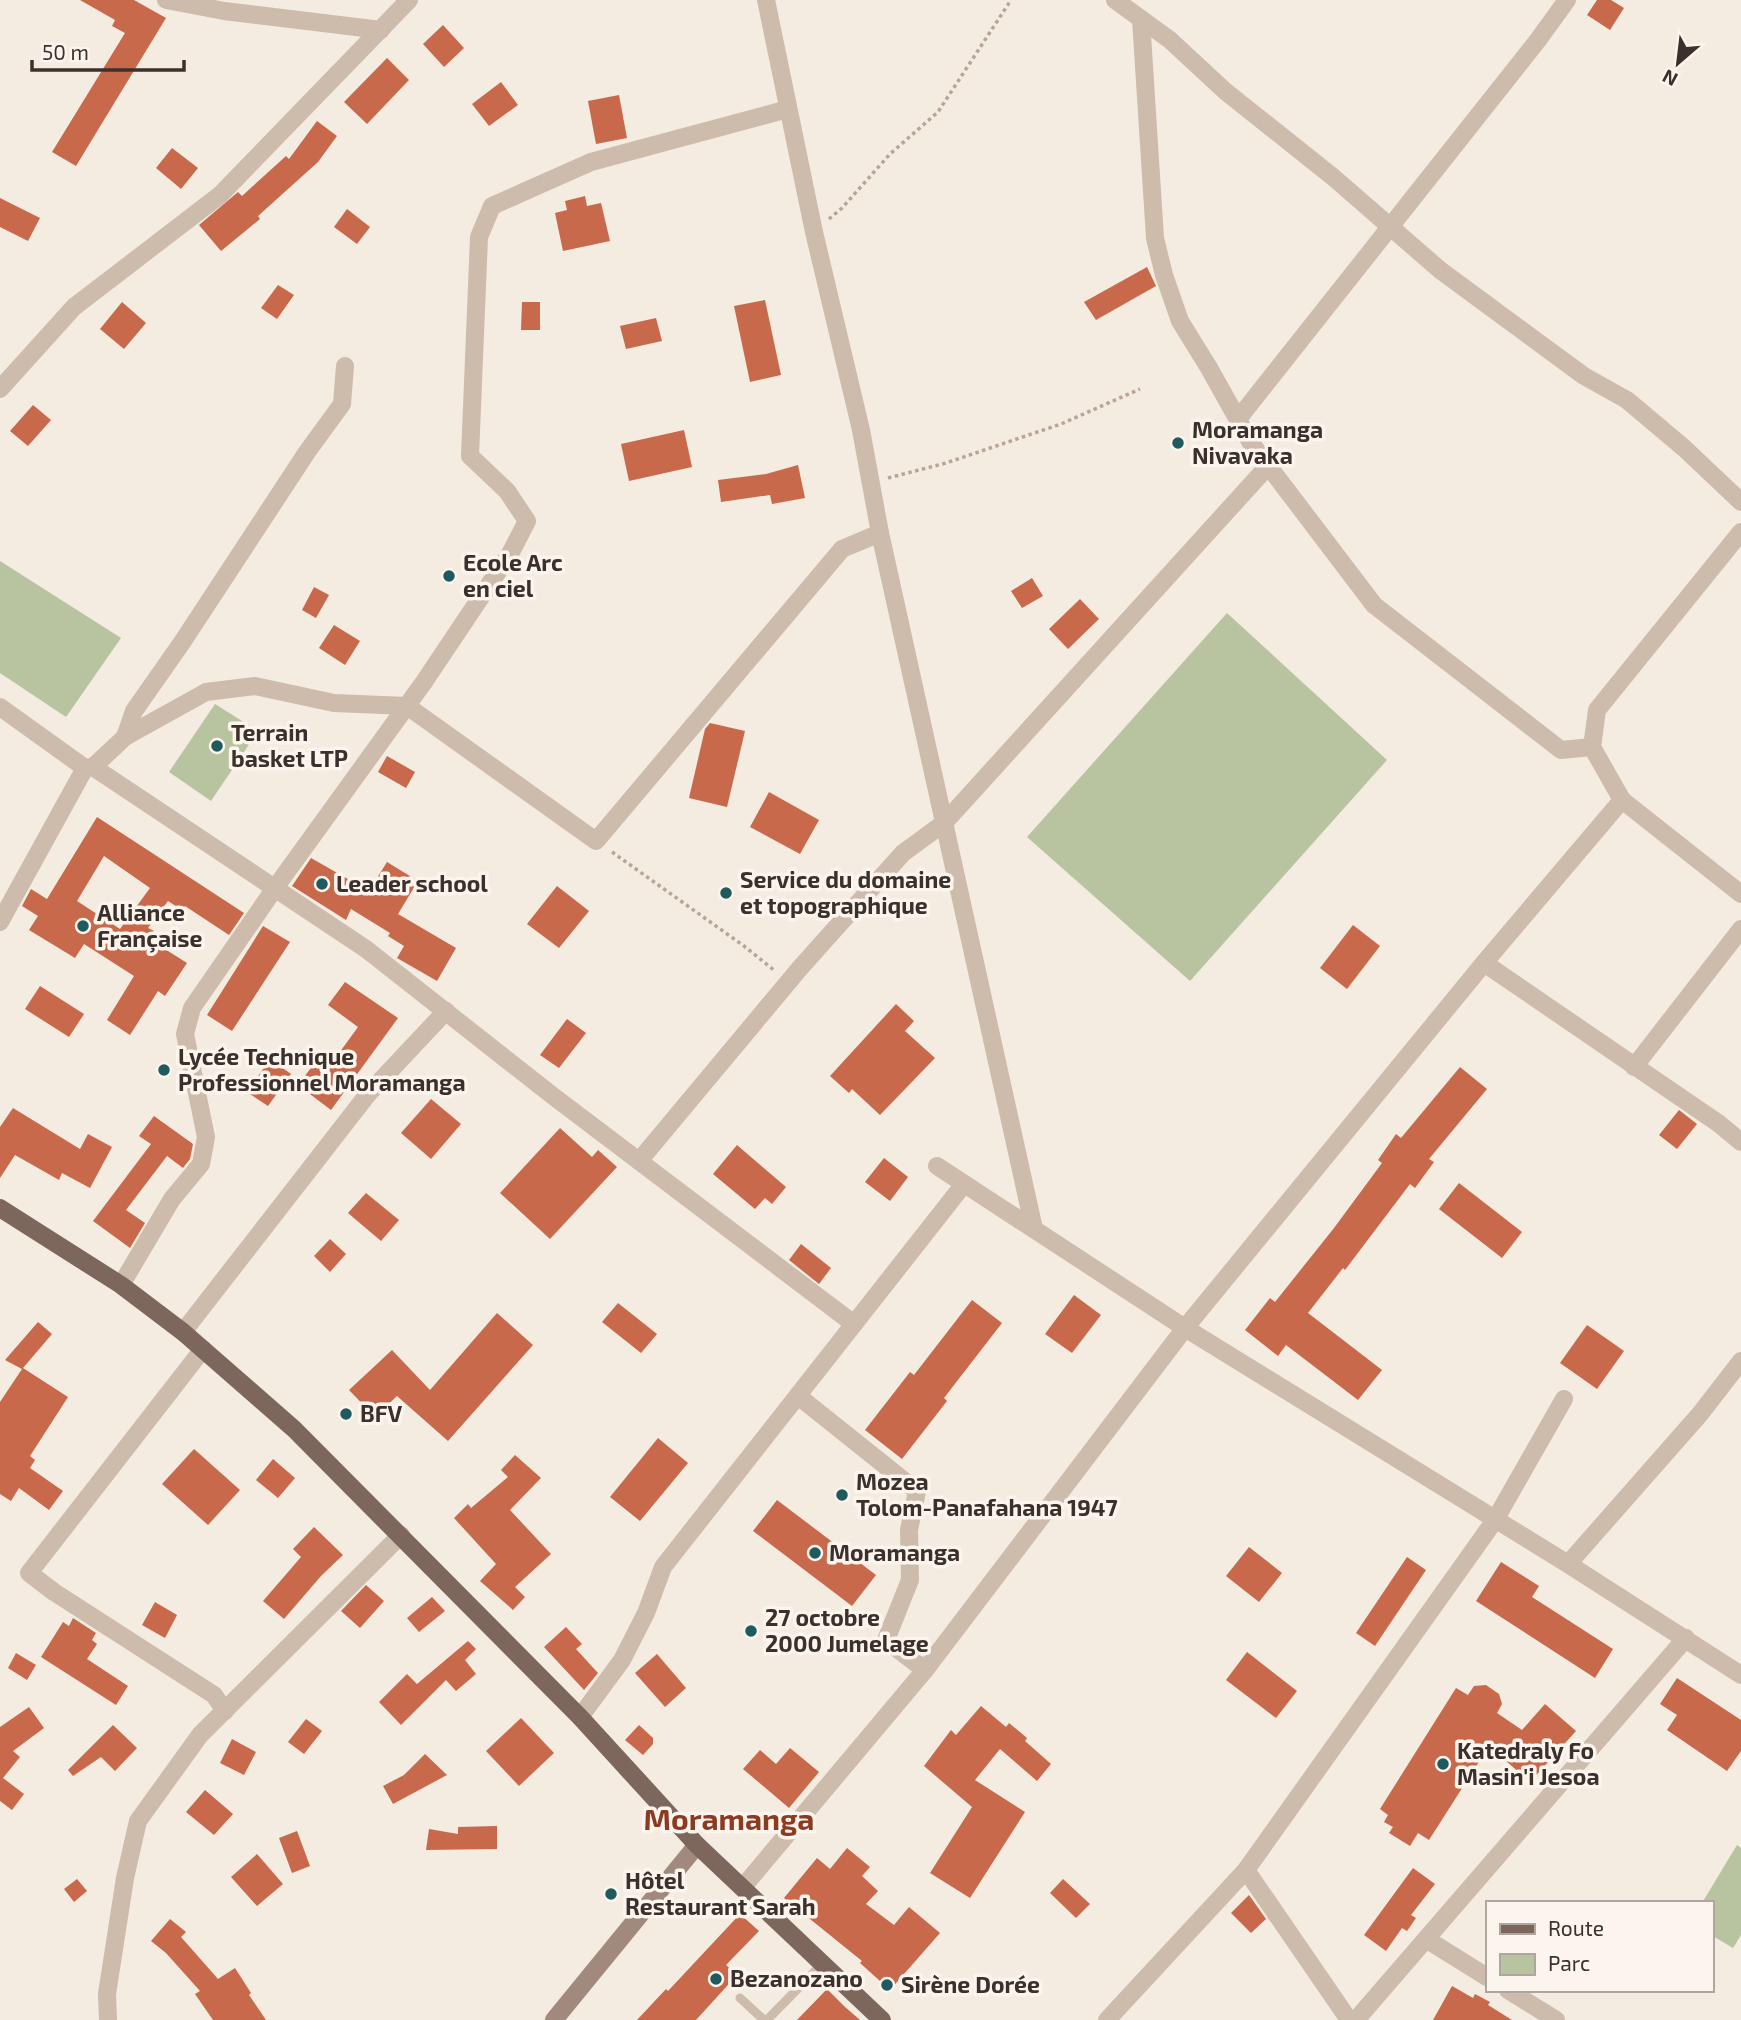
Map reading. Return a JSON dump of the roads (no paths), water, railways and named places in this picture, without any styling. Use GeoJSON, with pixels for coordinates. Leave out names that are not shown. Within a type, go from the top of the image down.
{"type":"FeatureCollection","features":[{"type":"Feature","properties":{"kind":"main road"},"geometry":{"type":"LineString","coordinates":[[0,1208],[121,1285],[204,1349],[294,1429],[580,1717],[697,1845],[882,2020]]}},
{"type":"Feature","properties":{"kind":"main road"},"geometry":{"type":"LineString","coordinates":[[554,2020],[697,1845]]}},
{"type":"Feature","properties":{"kind":"street"},"geometry":{"type":"LineString","coordinates":[[166,0],[381,30]]}},
{"type":"Feature","properties":{"kind":"street"},"geometry":{"type":"LineString","coordinates":[[0,389],[74,307],[220,195],[409,0]]}},
{"type":"Feature","properties":{"kind":"street"},"geometry":{"type":"LineString","coordinates":[[765,0],[1034,1229]]}},
{"type":"Feature","properties":{"kind":"street"},"geometry":{"type":"LineString","coordinates":[[1238,419],[1567,0]]}},
{"type":"Feature","properties":{"kind":"street"},"geometry":{"type":"LineString","coordinates":[[1122,2],[1170,40],[1225,91],[1391,226],[1440,271],[1584,376],[1627,400],[1684,448],[1741,502]]}},
{"type":"Feature","properties":{"kind":"street"},"geometry":{"type":"LineString","coordinates":[[1141,19],[1145,106],[1158,250],[1180,321],[1251,443],[1374,605],[1561,750],[1592,747]]}},
{"type":"Feature","properties":{"kind":"street"},"geometry":{"type":"LineString","coordinates":[[121,1285],[172,1199],[201,1164],[206,1137],[185,1034],[192,1008],[407,706],[511,552],[527,521],[507,491],[470,456],[479,237],[492,206],[591,163],[788,109]]}},
{"type":"Feature","properties":{"kind":"street"},"geometry":{"type":"LineString","coordinates":[[125,737],[134,711],[342,404],[345,366]]}},
{"type":"Feature","properties":{"kind":"street"},"geometry":{"type":"LineString","coordinates":[[639,1161],[903,853],[944,823],[1268,466]]}},
{"type":"Feature","properties":{"kind":"street"},"geometry":{"type":"LineString","coordinates":[[1741,532],[1597,710],[1592,747],[1622,800],[1741,894]]}},
{"type":"Feature","properties":{"kind":"street"},"geometry":{"type":"LineString","coordinates":[[0,922],[89,767],[125,737],[206,692],[256,686],[334,703],[407,706],[596,841],[842,549],[880,533]]}},
{"type":"Feature","properties":{"kind":"street"},"geometry":{"type":"LineString","coordinates":[[0,707],[366,949],[854,1324]]}},
{"type":"Feature","properties":{"kind":"street"},"geometry":{"type":"LineString","coordinates":[[743,1886],[925,1670],[1185,1328],[1622,800]]}},
{"type":"Feature","properties":{"kind":"street"},"geometry":{"type":"LineString","coordinates":[[1634,1067],[1741,929]]}},
{"type":"Feature","properties":{"kind":"street"},"geometry":{"type":"LineString","coordinates":[[1484,964],[1718,1123],[1741,1142]]}},
{"type":"Feature","properties":{"kind":"street"},"geometry":{"type":"LineString","coordinates":[[183,1332],[368,1094],[446,1011]]}},
{"type":"Feature","properties":{"kind":"street"},"geometry":{"type":"LineString","coordinates":[[937,1166],[1185,1328],[1568,1564],[1741,1675]]}},
{"type":"Feature","properties":{"kind":"street"},"geometry":{"type":"LineString","coordinates":[[580,1717],[622,1660],[646,1613],[663,1567],[964,1184]]}},
{"type":"Feature","properties":{"kind":"street"},"geometry":{"type":"LineString","coordinates":[[204,1349],[29,1573],[214,1695],[225,1711]]}},
{"type":"Feature","properties":{"kind":"street"},"geometry":{"type":"LineString","coordinates":[[1568,1564],[1700,1414],[1741,1361]]}},
{"type":"Feature","properties":{"kind":"street"},"geometry":{"type":"LineString","coordinates":[[798,1395],[917,1492],[909,1530],[910,1580],[886,1640],[925,1670]]}},
{"type":"Feature","properties":{"kind":"street"},"geometry":{"type":"LineString","coordinates":[[1107,2020],[1246,1870],[1495,1520],[1564,1399]]}},
{"type":"Feature","properties":{"kind":"street"},"geometry":{"type":"LineString","coordinates":[[108,2020],[107,1994],[125,1878],[138,1821],[200,1735],[401,1535]]}},
{"type":"Feature","properties":{"kind":"street"},"geometry":{"type":"LineString","coordinates":[[1356,2020],[1686,1638]]}},
{"type":"Feature","properties":{"kind":"street"},"geometry":{"type":"LineString","coordinates":[[1246,1870],[1349,2020]]}},
{"type":"Feature","properties":{"kind":"street"},"geometry":{"type":"LineString","coordinates":[[1426,1939],[1486,1976]]}},
{"type":"Feature","properties":{"kind":"street"},"geometry":{"type":"LineString","coordinates":[[1511,1992],[1556,2020]]}},
{"type":"Feature","properties":{"kind":"lane"},"geometry":{"type":"LineString","coordinates":[[740,1997],[766,2020],[823,1963]]}},
{"type":"Feature","properties":{"kind":"place","name":"Moramanga Nivavaka"},"geometry":{"type":"Point","coordinates":[1178,443]}},
{"type":"Feature","properties":{"kind":"place","name":"Ecole Arc en ciel"},"geometry":{"type":"Point","coordinates":[449,576]}},
{"type":"Feature","properties":{"kind":"place","name":"Terrain basket LTP"},"geometry":{"type":"Point","coordinates":[217,746]}},
{"type":"Feature","properties":{"kind":"place","name":"Leader school"},"geometry":{"type":"Point","coordinates":[322,884]}},
{"type":"Feature","properties":{"kind":"place","name":"Service du domaine et topographique"},"geometry":{"type":"Point","coordinates":[726,893]}},
{"type":"Feature","properties":{"kind":"place","name":"Alliance Française"},"geometry":{"type":"Point","coordinates":[83,926]}},
{"type":"Feature","properties":{"kind":"place","name":"Lycée Technique Professionnel Moramanga"},"geometry":{"type":"Point","coordinates":[164,1070]}},
{"type":"Feature","properties":{"kind":"place","name":"BFV"},"geometry":{"type":"Point","coordinates":[346,1414]}},
{"type":"Feature","properties":{"kind":"place","name":"Mozea Tolom-Panafahana 1947"},"geometry":{"type":"Point","coordinates":[842,1495]}},
{"type":"Feature","properties":{"kind":"place","name":"Moramanga"},"geometry":{"type":"Point","coordinates":[815,1553]}},
{"type":"Feature","properties":{"kind":"place","name":"27 octobre 2000 Jumelage"},"geometry":{"type":"Point","coordinates":[751,1631]}},
{"type":"Feature","properties":{"kind":"place","name":"Katedraly Fo Masin'i Jesoa"},"geometry":{"type":"Point","coordinates":[1443,1764]}},
{"type":"Feature","properties":{"kind":"place","name":"Hôtel Restaurant Sarah"},"geometry":{"type":"Point","coordinates":[611,1894]}},
{"type":"Feature","properties":{"kind":"place","name":"Bezanozano"},"geometry":{"type":"Point","coordinates":[716,1979]}},
{"type":"Feature","properties":{"kind":"place","name":"Sirène Dorée"},"geometry":{"type":"Point","coordinates":[887,1985]}},
{"type":"Feature","properties":{"kind":"district","name":"Moramanga"},"geometry":{"type":"Point","coordinates":[729,1820]}}]}
